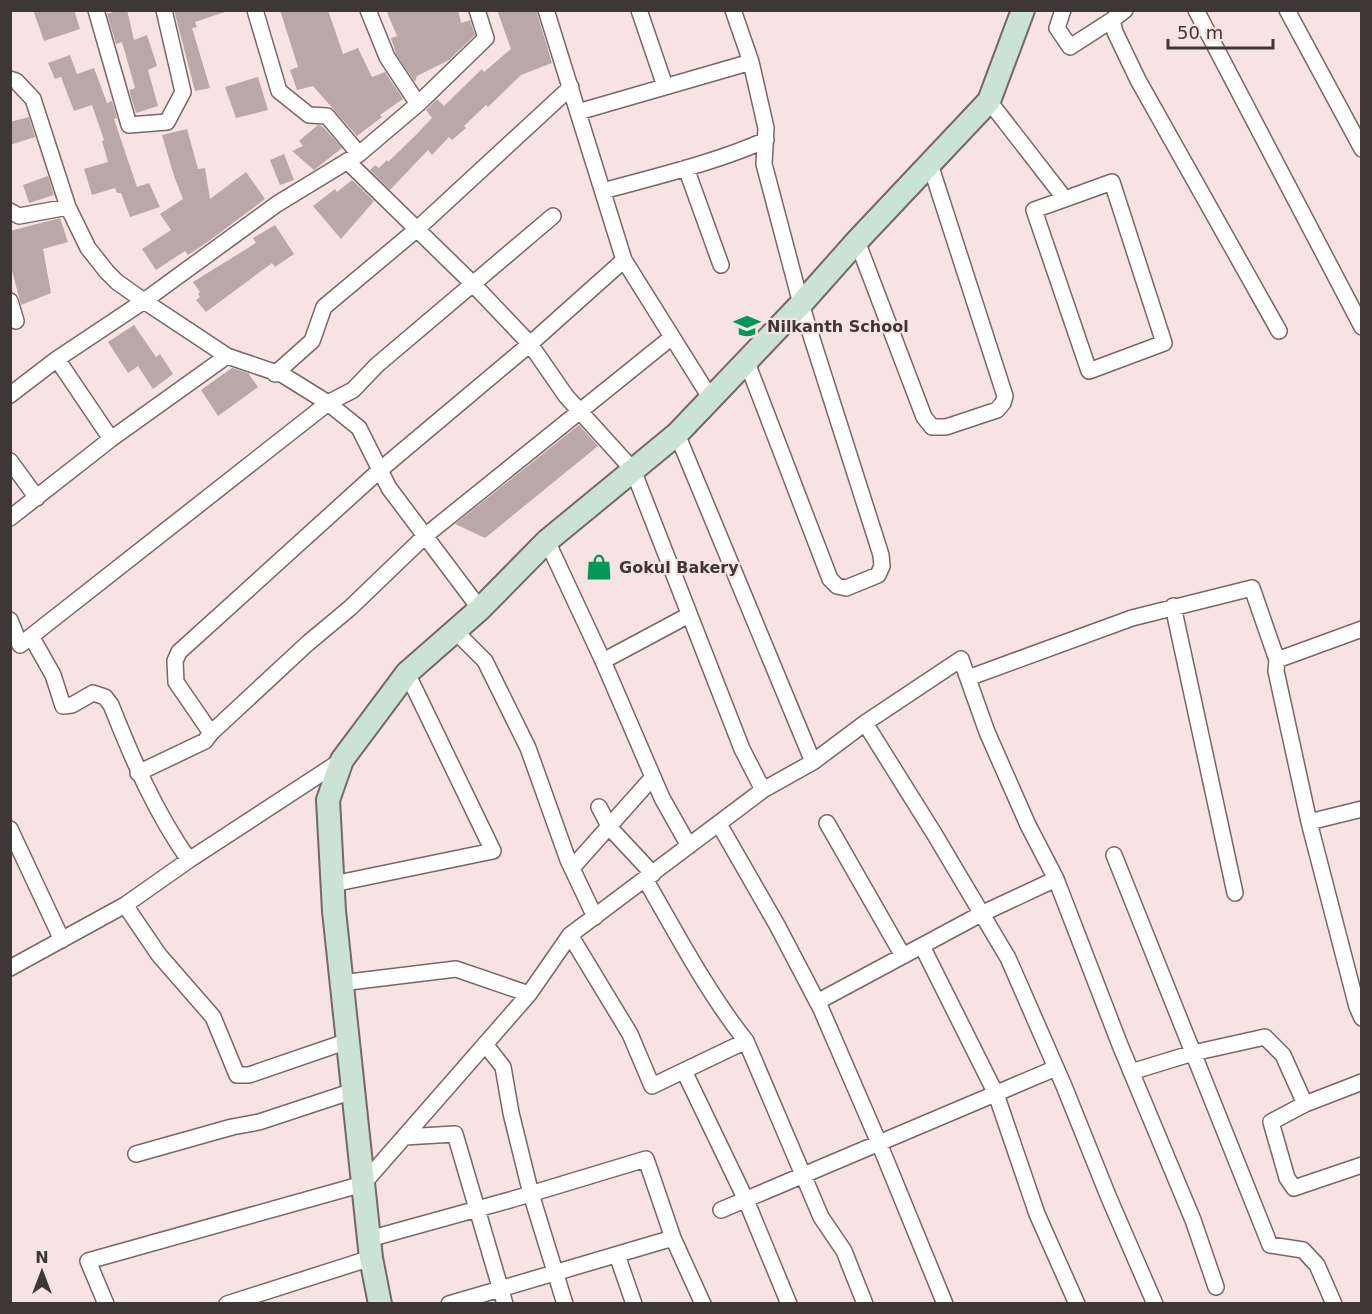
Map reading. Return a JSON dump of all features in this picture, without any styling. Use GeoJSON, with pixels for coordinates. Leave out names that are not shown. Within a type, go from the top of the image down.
{"type":"FeatureCollection","features":[{"type":"Feature","properties":{"kind":"main road"},"geometry":{"type":"LineString","coordinates":[[380,1304],[370,1249],[341,983],[333,884],[328,800],[342,760],[407,673],[480,609],[547,541],[677,434],[990,101],[1023,10]]}},
{"type":"Feature","properties":{"kind":"street"},"geometry":{"type":"LineString","coordinates":[[96,10],[129,125],[167,122],[183,92],[164,10]]}},
{"type":"Feature","properties":{"kind":"street"},"geometry":{"type":"LineString","coordinates":[[255,10],[279,91],[309,115],[327,116],[353,157],[416,230],[531,344],[566,396],[633,470],[742,748],[763,790]]}},
{"type":"Feature","properties":{"kind":"street"},"geometry":{"type":"LineString","coordinates":[[368,10],[387,57],[418,104]]}},
{"type":"Feature","properties":{"kind":"street"},"geometry":{"type":"LineString","coordinates":[[10,395],[57,359],[144,302],[278,204],[353,157],[418,104],[486,38],[477,10]]}},
{"type":"Feature","properties":{"kind":"street"},"geometry":{"type":"LineString","coordinates":[[546,10],[624,260],[711,399]]}},
{"type":"Feature","properties":{"kind":"street"},"geometry":{"type":"LineString","coordinates":[[639,10],[665,86]]}},
{"type":"Feature","properties":{"kind":"street"},"geometry":{"type":"LineString","coordinates":[[733,10],[751,62],[766,128],[764,164],[801,304],[881,555],[882,566],[878,575],[846,588],[837,586],[830,579],[746,360]]}},
{"type":"Feature","properties":{"kind":"street"},"geometry":{"type":"LineString","coordinates":[[1063,10],[1058,28],[1070,47],[1125,10]]}},
{"type":"Feature","properties":{"kind":"street"},"geometry":{"type":"LineString","coordinates":[[1196,10],[1362,327]]}},
{"type":"Feature","properties":{"kind":"street"},"geometry":{"type":"LineString","coordinates":[[1287,10],[1362,149]]}},
{"type":"Feature","properties":{"kind":"street"},"geometry":{"type":"LineString","coordinates":[[1112,20],[1115,32],[1138,80],[1279,331]]}},
{"type":"Feature","properties":{"kind":"street"},"geometry":{"type":"LineString","coordinates":[[578,112],[751,62]]}},
{"type":"Feature","properties":{"kind":"street"},"geometry":{"type":"LineString","coordinates":[[10,79],[16,81],[33,99],[68,207],[80,234],[117,282],[227,356],[283,375],[328,403],[359,428],[389,488],[480,609]]}},
{"type":"Feature","properties":{"kind":"street"},"geometry":{"type":"LineString","coordinates":[[275,374],[312,341],[324,307],[416,230],[571,87]]}},
{"type":"Feature","properties":{"kind":"street"},"geometry":{"type":"LineString","coordinates":[[990,101],[1065,200]]}},
{"type":"Feature","properties":{"kind":"street"},"geometry":{"type":"LineString","coordinates":[[603,191],[686,168],[766,140]]}},
{"type":"Feature","properties":{"kind":"street"},"geometry":{"type":"LineString","coordinates":[[857,241],[924,417],[932,427],[946,427],[997,410],[1003,404],[1005,396],[930,164]]}},
{"type":"Feature","properties":{"kind":"street"},"geometry":{"type":"LineString","coordinates":[[686,168],[721,265]]}},
{"type":"Feature","properties":{"kind":"street"},"geometry":{"type":"LineString","coordinates":[[1112,182],[1164,343],[1089,371],[1034,210],[1065,200],[1112,182]]}},
{"type":"Feature","properties":{"kind":"street"},"geometry":{"type":"LineString","coordinates":[[10,211],[19,216],[68,207]]}},
{"type":"Feature","properties":{"kind":"street"},"geometry":{"type":"LineString","coordinates":[[20,644],[328,403],[353,390],[377,364],[553,216]]}},
{"type":"Feature","properties":{"kind":"street"},"geometry":{"type":"LineString","coordinates":[[211,733],[176,682],[175,662],[179,652],[380,470],[531,344],[624,260]]}},
{"type":"Feature","properties":{"kind":"street"},"geometry":{"type":"LineString","coordinates":[[10,301],[16,321]]}},
{"type":"Feature","properties":{"kind":"street"},"geometry":{"type":"LineString","coordinates":[[138,773],[204,741],[425,536],[672,337]]}},
{"type":"Feature","properties":{"kind":"street"},"geometry":{"type":"LineString","coordinates":[[10,518],[111,439],[227,356]]}},
{"type":"Feature","properties":{"kind":"street"},"geometry":{"type":"LineString","coordinates":[[57,359],[111,439]]}},
{"type":"Feature","properties":{"kind":"street"},"geometry":{"type":"LineString","coordinates":[[677,434],[813,762]]}},
{"type":"Feature","properties":{"kind":"street"},"geometry":{"type":"LineString","coordinates":[[10,461],[37,498]]}},
{"type":"Feature","properties":{"kind":"street"},"geometry":{"type":"LineString","coordinates":[[547,541],[603,661],[662,798],[689,846]]}},
{"type":"Feature","properties":{"kind":"street"},"geometry":{"type":"LineString","coordinates":[[968,678],[1132,618],[1252,588],[1277,660],[1276,671],[1309,822],[1357,1007],[1362,1018]]}},
{"type":"Feature","properties":{"kind":"street"},"geometry":{"type":"LineString","coordinates":[[1173,606],[1235,893]]}},
{"type":"Feature","properties":{"kind":"street"},"geometry":{"type":"LineString","coordinates":[[603,661],[689,615]]}},
{"type":"Feature","properties":{"kind":"street"},"geometry":{"type":"LineString","coordinates":[[10,620],[20,644],[53,675],[63,706],[72,705],[93,693],[105,697],[111,705],[138,773],[170,832],[189,860]]}},
{"type":"Feature","properties":{"kind":"street"},"geometry":{"type":"LineString","coordinates":[[1277,660],[1362,628]]}},
{"type":"Feature","properties":{"kind":"street"},"geometry":{"type":"LineString","coordinates":[[455,631],[485,660],[528,748],[572,868],[595,917]]}},
{"type":"Feature","properties":{"kind":"street"},"geometry":{"type":"LineString","coordinates":[[106,1304],[88,1261],[363,1184],[529,993],[570,935],[763,790],[813,762],[865,723],[961,659],[992,742],[1028,825],[1056,879],[1131,1072],[1193,1220],[1216,1287]]}},
{"type":"Feature","properties":{"kind":"street"},"geometry":{"type":"LineString","coordinates":[[333,884],[493,850],[407,673]]}},
{"type":"Feature","properties":{"kind":"street"},"geometry":{"type":"LineString","coordinates":[[865,723],[1008,958],[1155,1304]]}},
{"type":"Feature","properties":{"kind":"street"},"geometry":{"type":"LineString","coordinates":[[10,968],[125,905],[189,860],[342,760]]}},
{"type":"Feature","properties":{"kind":"street"},"geometry":{"type":"LineString","coordinates":[[572,868],[653,777]]}},
{"type":"Feature","properties":{"kind":"street"},"geometry":{"type":"LineString","coordinates":[[599,807],[609,828],[649,876],[703,978],[746,1041],[821,1217],[844,1251],[865,1304]]}},
{"type":"Feature","properties":{"kind":"street"},"geometry":{"type":"LineString","coordinates":[[1309,822],[1362,809]]}},
{"type":"Feature","properties":{"kind":"street"},"geometry":{"type":"LineString","coordinates":[[827,823],[903,956]]}},
{"type":"Feature","properties":{"kind":"street"},"geometry":{"type":"LineString","coordinates":[[719,824],[777,925],[817,1002],[879,1143],[945,1304]]}},
{"type":"Feature","properties":{"kind":"street"},"geometry":{"type":"LineString","coordinates":[[10,829],[62,940]]}},
{"type":"Feature","properties":{"kind":"street"},"geometry":{"type":"LineString","coordinates":[[1114,855],[1270,1245],[1302,1250],[1317,1265],[1334,1304]]}},
{"type":"Feature","properties":{"kind":"street"},"geometry":{"type":"LineString","coordinates":[[817,1002],[981,914],[1056,879]]}},
{"type":"Feature","properties":{"kind":"street"},"geometry":{"type":"LineString","coordinates":[[125,905],[159,955],[213,1017],[237,1075],[249,1075],[348,1041]]}},
{"type":"Feature","properties":{"kind":"street"},"geometry":{"type":"LineString","coordinates":[[570,935],[630,1034],[652,1086],[746,1041]]}},
{"type":"Feature","properties":{"kind":"street"},"geometry":{"type":"LineString","coordinates":[[922,946],[996,1094],[1037,1214],[1077,1304]]}},
{"type":"Feature","properties":{"kind":"street"},"geometry":{"type":"LineString","coordinates":[[341,983],[456,969],[529,993]]}},
{"type":"Feature","properties":{"kind":"street"},"geometry":{"type":"LineString","coordinates":[[1131,1072],[1194,1053],[1265,1037],[1283,1054],[1305,1104]]}},
{"type":"Feature","properties":{"kind":"street"},"geometry":{"type":"LineString","coordinates":[[485,1044],[503,1067],[511,1113],[531,1194],[565,1304]]}},
{"type":"Feature","properties":{"kind":"street"},"geometry":{"type":"LineString","coordinates":[[721,1210],[1056,1068]]}},
{"type":"Feature","properties":{"kind":"street"},"geometry":{"type":"LineString","coordinates":[[684,1071],[746,1200],[789,1304]]}},
{"type":"Feature","properties":{"kind":"street"},"geometry":{"type":"LineString","coordinates":[[1362,1082],[1305,1104],[1271,1122],[1287,1178],[1294,1188],[1362,1165]]}},
{"type":"Feature","properties":{"kind":"street"},"geometry":{"type":"LineString","coordinates":[[136,1154],[232,1127],[259,1122],[353,1091]]}},
{"type":"Feature","properties":{"kind":"street"},"geometry":{"type":"LineString","coordinates":[[404,1137],[455,1134],[503,1296]]}},
{"type":"Feature","properties":{"kind":"street"},"geometry":{"type":"LineString","coordinates":[[227,1304],[477,1210],[646,1159],[673,1238],[703,1304]]}},
{"type":"Feature","properties":{"kind":"street"},"geometry":{"type":"LineString","coordinates":[[449,1304],[503,1296],[555,1273],[673,1238]]}},
{"type":"Feature","properties":{"kind":"street"},"geometry":{"type":"LineString","coordinates":[[617,1255],[634,1304]]}},
{"type":"Feature","properties":{"kind":"building"},"geometry":{"type":"Polygon","coordinates":[[[33,10],[74,10],[80,29],[44,41],[33,10]]]}},
{"type":"Feature","properties":{"kind":"building"},"geometry":{"type":"Polygon","coordinates":[[[127,10],[134,40],[147,35],[157,66],[148,70],[158,106],[136,113],[129,90],[135,88],[122,42],[116,44],[107,14],[127,10]]]}},
{"type":"Feature","properties":{"kind":"building"},"geometry":{"type":"Polygon","coordinates":[[[174,10],[224,10],[225,12],[195,22],[197,27],[192,28],[210,88],[195,91],[174,10]]]}},
{"type":"Feature","properties":{"kind":"building"},"geometry":{"type":"Polygon","coordinates":[[[280,10],[328,10],[343,54],[358,48],[372,77],[385,72],[403,99],[380,115],[382,117],[357,136],[313,86],[297,90],[290,70],[298,67],[280,10]]]}},
{"type":"Feature","properties":{"kind":"building"},"geometry":{"type":"Polygon","coordinates":[[[386,10],[458,10],[461,23],[470,20],[475,35],[449,60],[417,76],[415,82],[396,54],[391,38],[397,36],[386,10]]]}},
{"type":"Feature","properties":{"kind":"building"},"geometry":{"type":"Polygon","coordinates":[[[497,10],[536,10],[552,63],[521,75],[488,107],[486,105],[452,140],[449,137],[432,155],[428,150],[390,190],[370,170],[375,165],[379,168],[387,160],[388,162],[416,135],[432,118],[426,110],[437,99],[444,106],[482,69],[484,72],[511,49],[497,10]]]}},
{"type":"Feature","properties":{"kind":"building"},"geometry":{"type":"Polygon","coordinates":[[[70,55],[77,74],[94,68],[107,103],[112,101],[117,118],[114,119],[137,187],[149,183],[160,207],[130,217],[121,193],[117,193],[115,188],[92,195],[84,169],[108,162],[102,141],[104,140],[92,105],[74,111],[61,77],[55,79],[48,63],[70,55]]]}},
{"type":"Feature","properties":{"kind":"building"},"geometry":{"type":"Polygon","coordinates":[[[258,77],[268,110],[236,118],[225,87],[258,77]]]}},
{"type":"Feature","properties":{"kind":"building"},"geometry":{"type":"Polygon","coordinates":[[[29,117],[35,137],[10,145],[10,122],[29,117]]]}},
{"type":"Feature","properties":{"kind":"building"},"geometry":{"type":"Polygon","coordinates":[[[318,125],[322,126],[342,148],[314,170],[292,151],[303,146],[299,141],[318,125]]]}},
{"type":"Feature","properties":{"kind":"building"},"geometry":{"type":"Polygon","coordinates":[[[187,129],[198,169],[205,168],[210,199],[246,172],[265,199],[188,255],[185,251],[156,270],[142,249],[171,230],[160,214],[183,199],[162,135],[187,129]]]}},
{"type":"Feature","properties":{"kind":"building"},"geometry":{"type":"Polygon","coordinates":[[[284,154],[294,180],[280,185],[270,160],[284,154]]]}},
{"type":"Feature","properties":{"kind":"building"},"geometry":{"type":"Polygon","coordinates":[[[48,176],[54,195],[29,203],[23,185],[48,176]]]}},
{"type":"Feature","properties":{"kind":"building"},"geometry":{"type":"Polygon","coordinates":[[[352,180],[374,201],[341,239],[313,206],[335,189],[337,192],[352,180]]]}},
{"type":"Feature","properties":{"kind":"building"},"geometry":{"type":"Polygon","coordinates":[[[60,218],[68,242],[43,249],[51,293],[21,305],[10,263],[10,231],[60,218]]]}},
{"type":"Feature","properties":{"kind":"building"},"geometry":{"type":"Polygon","coordinates":[[[275,225],[294,254],[275,267],[272,263],[206,312],[196,300],[200,297],[198,294],[200,292],[193,282],[256,243],[253,238],[275,225]]]}},
{"type":"Feature","properties":{"kind":"building"},"geometry":{"type":"Polygon","coordinates":[[[134,325],[156,357],[160,354],[173,374],[153,389],[138,366],[128,373],[108,342],[134,325]]]}},
{"type":"Feature","properties":{"kind":"building"},"geometry":{"type":"Polygon","coordinates":[[[232,368],[248,373],[258,387],[218,416],[201,390],[232,368]]]}},
{"type":"Feature","properties":{"kind":"building"},"geometry":{"type":"Polygon","coordinates":[[[579,425],[598,446],[485,538],[455,524],[579,425]]]}},
{"type":"Feature","properties":{"kind":"place","name":"Nilkanth School"},"geometry":{"type":"Point","coordinates":[747,326]}},
{"type":"Feature","properties":{"kind":"place","name":"Gokul Bakery"},"geometry":{"type":"Point","coordinates":[599,567]}}]}
